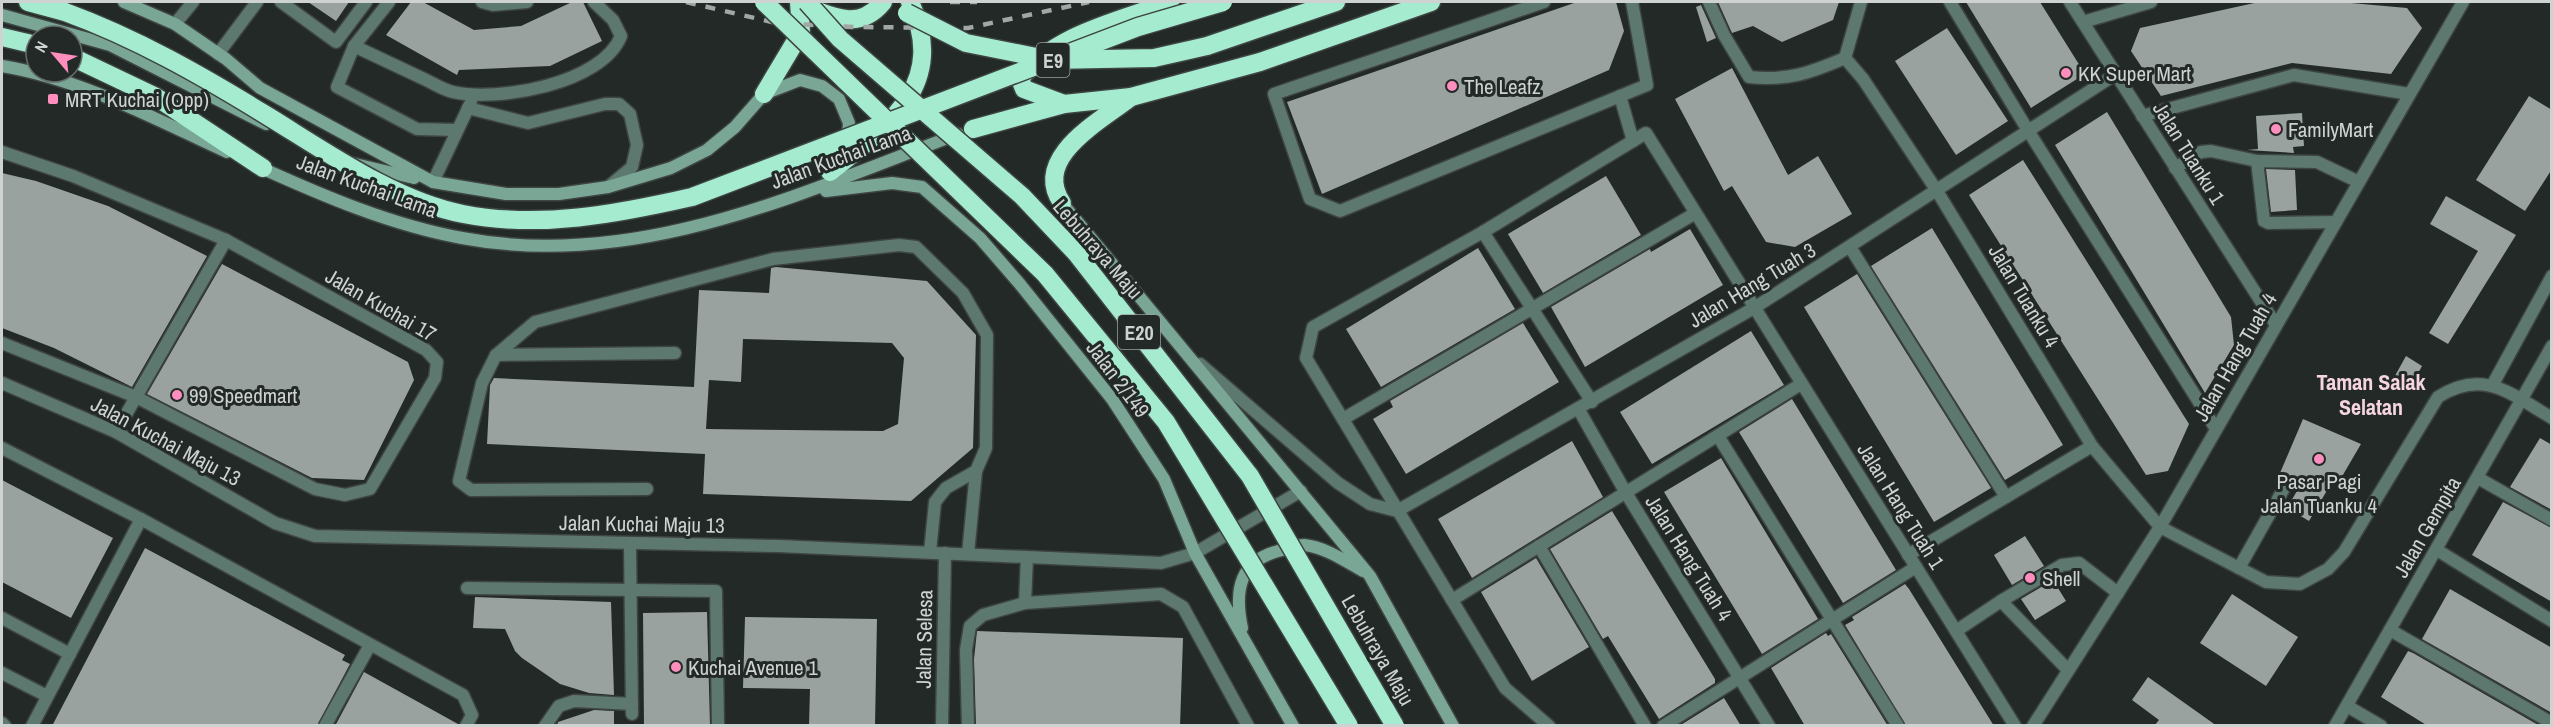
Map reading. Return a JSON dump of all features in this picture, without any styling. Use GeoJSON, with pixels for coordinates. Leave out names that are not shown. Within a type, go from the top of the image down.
{"type":"FeatureCollection","features":[{"type":"Feature","properties":{"kind":"highway"},"geometry":{"type":"LineString","coordinates":[[28,2],[104,26],[149,47],[360,174],[408,195],[462,214],[515,221],[624,212],[692,197],[1138,27],[1223,2]]}},
{"type":"Feature","properties":{"kind":"highway","name":"E20"},"geometry":{"type":"LineString","coordinates":[[764,2],[1045,274],[1166,422],[1349,726]]}},
{"type":"Feature","properties":{"kind":"highway"},"geometry":{"type":"LineString","coordinates":[[764,94],[801,32],[802,3],[844,21],[863,19],[883,2]]}},
{"type":"Feature","properties":{"kind":"highway","name":"E9"},"geometry":{"type":"LineString","coordinates":[[892,2],[908,13],[966,43],[1051,60],[1154,58],[1207,46],[1336,2]]}},
{"type":"Feature","properties":{"kind":"highway"},"geometry":{"type":"LineString","coordinates":[[830,172],[873,139],[898,114],[920,75],[922,46],[916,14],[910,2]]}},
{"type":"Feature","properties":{"kind":"highway"},"geometry":{"type":"LineString","coordinates":[[1064,104],[1024,89],[1020,79],[1028,68],[1062,43],[1170,2]]}},
{"type":"Feature","properties":{"kind":"highway"},"geometry":{"type":"LineString","coordinates":[[973,129],[1064,104],[1131,97],[1260,62],[1431,2]]}},
{"type":"Feature","properties":{"kind":"highway","name":"Lebuhraya Maju"},"geometry":{"type":"LineString","coordinates":[[802,3],[840,39],[1022,196],[1076,253],[1250,476],[1395,726]]}},
{"type":"Feature","properties":{"kind":"highway"},"geometry":{"type":"LineString","coordinates":[[2,37],[24,42]]}},
{"type":"Feature","properties":{"kind":"highway"},"geometry":{"type":"LineString","coordinates":[[84,63],[156,97],[263,168]]}},
{"type":"Feature","properties":{"kind":"highway"},"geometry":{"type":"LineString","coordinates":[[1062,202],[1054,191],[1054,176],[1059,160],[1069,144],[1131,97]]}},
{"type":"Feature","properties":{"kind":"main road","name":"Jalan Kuchai Lama"},"geometry":{"type":"LineString","coordinates":[[124,2],[137,5],[175,24],[218,54],[260,88],[433,182],[506,194],[558,194],[608,187],[670,168],[707,150],[735,127],[764,94]]}},
{"type":"Feature","properties":{"kind":"main road"},"geometry":{"type":"LineString","coordinates":[[2,15],[110,45],[309,147],[382,171],[433,182]]}},
{"type":"Feature","properties":{"kind":"main road","name":"Jalan Kuchai Lama"},"geometry":{"type":"LineString","coordinates":[[2,66],[54,79],[103,97],[327,197],[401,223],[462,238],[525,245],[596,246],[686,229],[810,193],[973,129]]}},
{"type":"Feature","properties":{"kind":"main road"},"geometry":{"type":"LineString","coordinates":[[764,94],[800,80],[822,86],[839,99],[849,123],[848,144],[830,172],[810,193]]}},
{"type":"Feature","properties":{"kind":"main road","name":"Jalan 2/149"},"geometry":{"type":"LineString","coordinates":[[810,193],[907,183],[922,187],[939,199],[980,238],[1112,399],[1164,479],[1195,553],[1293,726]]}},
{"type":"Feature","properties":{"kind":"main road"},"geometry":{"type":"LineString","coordinates":[[1062,202],[1170,336],[1370,576],[1453,726]]}},
{"type":"Feature","properties":{"kind":"main road"},"geometry":{"type":"LineString","coordinates":[[1244,641],[1237,607],[1240,583],[1248,567],[1273,552],[1303,545],[1331,553],[1370,576]]}},
{"type":"Feature","properties":{"kind":"street"},"geometry":{"type":"LineString","coordinates":[[175,24],[193,2]]}},
{"type":"Feature","properties":{"kind":"street"},"geometry":{"type":"LineString","coordinates":[[218,54],[257,2]]}},
{"type":"Feature","properties":{"kind":"street"},"geometry":{"type":"LineString","coordinates":[[281,2],[336,42],[366,2]]}},
{"type":"Feature","properties":{"kind":"street"},"geometry":{"type":"LineString","coordinates":[[389,2],[354,46],[337,87],[417,129],[457,130]]}},
{"type":"Feature","properties":{"kind":"street"},"geometry":{"type":"LineString","coordinates":[[482,2],[493,5],[527,2]]}},
{"type":"Feature","properties":{"kind":"street"},"geometry":{"type":"LineString","coordinates":[[354,46],[451,92],[474,95],[531,90],[573,76],[608,57],[616,48],[621,36],[613,20],[594,2]]}},
{"type":"Feature","properties":{"kind":"street"},"geometry":{"type":"LineString","coordinates":[[1544,2],[1274,94],[1310,199],[1340,211],[1647,85],[1632,2]]}},
{"type":"Feature","properties":{"kind":"street"},"geometry":{"type":"LineString","coordinates":[[1709,2],[1724,35],[1749,76],[1773,79],[1807,74],[1845,58],[1861,2]]}},
{"type":"Feature","properties":{"kind":"street"},"geometry":{"type":"LineString","coordinates":[[1950,2],[2216,429]]}},
{"type":"Feature","properties":{"kind":"street","name":"Jalan Tuanku 1"},"geometry":{"type":"LineString","coordinates":[[2070,2],[2276,325]]}},
{"type":"Feature","properties":{"kind":"street"},"geometry":{"type":"LineString","coordinates":[[2083,22],[2151,2]]}},
{"type":"Feature","properties":{"kind":"street","name":"Jalan Hang Tuah 4"},"geometry":{"type":"LineString","coordinates":[[2032,726],[2160,527],[2462,2]]}},
{"type":"Feature","properties":{"kind":"street","name":"Jalan Tuanku 4"},"geometry":{"type":"LineString","coordinates":[[1845,58],[1863,79],[1937,191],[2092,446],[2160,527]]}},
{"type":"Feature","properties":{"kind":"street","name":"Jalan Hang Tuah 3"},"geometry":{"type":"LineString","coordinates":[[1397,510],[1579,410],[1754,308],[2116,74]]}},
{"type":"Feature","properties":{"kind":"street"},"geometry":{"type":"LineString","coordinates":[[2142,116],[2294,75],[2409,94]]}},
{"type":"Feature","properties":{"kind":"street"},"geometry":{"type":"LineString","coordinates":[[433,182],[474,95]]}},
{"type":"Feature","properties":{"kind":"street"},"geometry":{"type":"LineString","coordinates":[[1549,726],[1505,688],[1306,358],[1313,327],[1483,232],[1634,141],[1620,96]]}},
{"type":"Feature","properties":{"kind":"street"},"geometry":{"type":"LineString","coordinates":[[468,108],[528,123],[604,104],[619,104],[630,114],[637,145],[632,166],[608,187]]}},
{"type":"Feature","properties":{"kind":"street","name":"Jalan Hang Tuah 1"},"geometry":{"type":"LineString","coordinates":[[1634,141],[1646,133],[1694,214],[2015,726]]}},
{"type":"Feature","properties":{"kind":"street"},"geometry":{"type":"LineString","coordinates":[[2175,168],[2201,152],[2211,151],[2257,160],[2317,162],[2359,182]]}},
{"type":"Feature","properties":{"kind":"street","name":"Jalan Kuchai 17"},"geometry":{"type":"LineString","coordinates":[[2,152],[73,176],[225,240],[426,350],[437,362],[435,378],[370,489],[345,495],[315,489],[136,397],[2,343]]}},
{"type":"Feature","properties":{"kind":"street"},"geometry":{"type":"LineString","coordinates":[[2257,160],[2264,221],[2336,222]]}},
{"type":"Feature","properties":{"kind":"street"},"geometry":{"type":"LineString","coordinates":[[1343,419],[1694,214]]}},
{"type":"Feature","properties":{"kind":"street"},"geometry":{"type":"LineString","coordinates":[[1483,232],[1592,402]]}},
{"type":"Feature","properties":{"kind":"street"},"geometry":{"type":"LineString","coordinates":[[116,432],[225,240]]}},
{"type":"Feature","properties":{"kind":"street"},"geometry":{"type":"LineString","coordinates":[[647,489],[471,490],[459,481],[482,383],[496,355],[535,322],[773,259],[899,245],[916,247],[963,293],[987,335],[986,448],[976,471],[968,554]]}},
{"type":"Feature","properties":{"kind":"street"},"geometry":{"type":"LineString","coordinates":[[1850,247],[2006,497]]}},
{"type":"Feature","properties":{"kind":"street"},"geometry":{"type":"LineString","coordinates":[[2493,384],[2552,276]]}},
{"type":"Feature","properties":{"kind":"street"},"geometry":{"type":"LineString","coordinates":[[1170,336],[1224,387],[1338,483],[1370,504],[1397,510]]}},
{"type":"Feature","properties":{"kind":"street","name":"Jalan Gempita"},"geometry":{"type":"LineString","coordinates":[[2335,726],[2552,346]]}},
{"type":"Feature","properties":{"kind":"street"},"geometry":{"type":"LineString","coordinates":[[496,355],[675,353]]}},
{"type":"Feature","properties":{"kind":"street","name":"Jalan Kuchai Maju 13"},"geometry":{"type":"LineString","coordinates":[[2,382],[116,432],[275,523],[296,532],[315,536],[778,546],[1161,562],[1195,553],[1301,491]]}},
{"type":"Feature","properties":{"kind":"street"},"geometry":{"type":"LineString","coordinates":[[1452,600],[1802,384]]}},
{"type":"Feature","properties":{"kind":"street"},"geometry":{"type":"LineString","coordinates":[[2160,527],[2266,582],[2300,584],[2328,569],[2344,552],[2438,398],[2457,385],[2493,384],[2552,418]]}},
{"type":"Feature","properties":{"kind":"street","name":"Jalan Hang Tuah 4"},"geometry":{"type":"LineString","coordinates":[[1579,410],[1626,493],[1769,726]]}},
{"type":"Feature","properties":{"kind":"street"},"geometry":{"type":"LineString","coordinates":[[1718,436],[1898,726]]}},
{"type":"Feature","properties":{"kind":"street"},"geometry":{"type":"LineString","coordinates":[[1908,555],[2092,446]]}},
{"type":"Feature","properties":{"kind":"street"},"geometry":{"type":"LineString","coordinates":[[2,448],[141,519],[463,695],[472,715],[466,726]]}},
{"type":"Feature","properties":{"kind":"street"},"geometry":{"type":"LineString","coordinates":[[930,552],[934,502],[946,488],[976,471]]}},
{"type":"Feature","properties":{"kind":"street"},"geometry":{"type":"LineString","coordinates":[[2478,478],[2552,520]]}},
{"type":"Feature","properties":{"kind":"street"},"geometry":{"type":"LineString","coordinates":[[2239,568],[2287,483]]}},
{"type":"Feature","properties":{"kind":"street"},"geometry":{"type":"LineString","coordinates":[[32,726],[141,519]]}},
{"type":"Feature","properties":{"kind":"street"},"geometry":{"type":"LineString","coordinates":[[545,726],[558,706],[574,701],[632,709],[630,544]]}},
{"type":"Feature","properties":{"kind":"street"},"geometry":{"type":"LineString","coordinates":[[1539,546],[1645,726]]}},
{"type":"Feature","properties":{"kind":"street"},"geometry":{"type":"LineString","coordinates":[[2437,550],[2552,621]]}},
{"type":"Feature","properties":{"kind":"street","name":"Jalan Selesa"},"geometry":{"type":"LineString","coordinates":[[942,726],[945,553]]}},
{"type":"Feature","properties":{"kind":"street"},"geometry":{"type":"LineString","coordinates":[[1025,603],[1027,556]]}},
{"type":"Feature","properties":{"kind":"street"},"geometry":{"type":"LineString","coordinates":[[1956,631],[2062,565],[2079,563],[2118,593]]}},
{"type":"Feature","properties":{"kind":"street"},"geometry":{"type":"LineString","coordinates":[[1663,726],[1916,567]]}},
{"type":"Feature","properties":{"kind":"street"},"geometry":{"type":"LineString","coordinates":[[467,588],[716,591],[718,726]]}},
{"type":"Feature","properties":{"kind":"street"},"geometry":{"type":"LineString","coordinates":[[968,726],[966,650],[970,627],[983,615],[1025,603],[1161,594],[1183,607],[1248,726]]}},
{"type":"Feature","properties":{"kind":"street"},"geometry":{"type":"LineString","coordinates":[[2001,601],[2068,670]]}},
{"type":"Feature","properties":{"kind":"street"},"geometry":{"type":"LineString","coordinates":[[2,618],[70,654]]}},
{"type":"Feature","properties":{"kind":"street"},"geometry":{"type":"LineString","coordinates":[[2390,630],[2552,723]]}},
{"type":"Feature","properties":{"kind":"street"},"geometry":{"type":"LineString","coordinates":[[325,726],[370,645]]}},
{"type":"Feature","properties":{"kind":"street"},"geometry":{"type":"LineString","coordinates":[[2,672],[47,696]]}},
{"type":"Feature","properties":{"kind":"street"},"geometry":{"type":"LineString","coordinates":[[2347,706],[2381,726]]}},
{"type":"Feature","properties":{"kind":"building"},"geometry":{"type":"Polygon","coordinates":[[[308,2],[349,2],[336,21],[308,2]]]}},
{"type":"Feature","properties":{"kind":"building"},"geometry":{"type":"Polygon","coordinates":[[[411,2],[423,2],[474,30],[521,26],[572,2],[583,2],[602,41],[550,66],[459,70],[457,75],[386,35],[411,2]]]}},
{"type":"Feature","properties":{"kind":"building","name":"The Leafz"},"geometry":{"type":"Polygon","coordinates":[[[1577,2],[1616,2],[1624,31],[1609,70],[1322,194],[1287,102],[1577,2]]]}},
{"type":"Feature","properties":{"kind":"building"},"geometry":{"type":"Polygon","coordinates":[[[1718,2],[1839,2],[1833,20],[1782,42],[1753,26],[1732,33],[1718,2]]]}},
{"type":"Feature","properties":{"kind":"building"},"geometry":{"type":"Polygon","coordinates":[[[1966,2],[2040,2],[2085,74],[2031,108],[1966,2]]]}},
{"type":"Feature","properties":{"kind":"building"},"geometry":{"type":"Polygon","coordinates":[[[2259,2],[2340,2],[2407,8],[2422,28],[2391,74],[2292,63],[2161,96],[2131,51],[2140,28],[2259,2]]]}},
{"type":"Feature","properties":{"kind":"building"},"geometry":{"type":"Polygon","coordinates":[[[1701,5],[1716,38],[1707,42],[1696,7],[1701,5]]]}},
{"type":"Feature","properties":{"kind":"building"},"geometry":{"type":"Polygon","coordinates":[[[1947,28],[2008,121],[1956,155],[1895,61],[1947,28]]]}},
{"type":"Feature","properties":{"kind":"building"},"geometry":{"type":"Polygon","coordinates":[[[1732,68],[1788,175],[1818,156],[1852,214],[1795,247],[1766,242],[1732,186],[1724,191],[1675,99],[1732,68]]]}},
{"type":"Feature","properties":{"kind":"building"},"geometry":{"type":"Polygon","coordinates":[[[2529,96],[2552,110],[2552,169],[2525,211],[2476,180],[2529,96]]]}},
{"type":"Feature","properties":{"kind":"building"},"geometry":{"type":"Polygon","coordinates":[[[2107,112],[2231,317],[2234,345],[2205,393],[2055,145],[2107,112]]]}},
{"type":"Feature","properties":{"kind":"building"},"geometry":{"type":"Polygon","coordinates":[[[2302,113],[2304,146],[2293,147],[2294,153],[2247,150],[2258,149],[2256,116],[2302,113]]]}},
{"type":"Feature","properties":{"kind":"building"},"geometry":{"type":"Polygon","coordinates":[[[2023,160],[2189,424],[2168,471],[2146,475],[1969,195],[2023,160]]]}},
{"type":"Feature","properties":{"kind":"building"},"geometry":{"type":"Polygon","coordinates":[[[2266,169],[2295,170],[2297,210],[2271,212],[2266,169]]]}},
{"type":"Feature","properties":{"kind":"building"},"geometry":{"type":"Polygon","coordinates":[[[2,173],[36,181],[108,206],[207,256],[132,387],[54,348],[2,328],[2,173]]]}},
{"type":"Feature","properties":{"kind":"building"},"geometry":{"type":"Polygon","coordinates":[[[1606,176],[1641,235],[1543,293],[1508,234],[1606,176]]]}},
{"type":"Feature","properties":{"kind":"building"},"geometry":{"type":"Polygon","coordinates":[[[2446,196],[2516,235],[2448,344],[2429,333],[2478,251],[2430,224],[2446,196]]]}},
{"type":"Feature","properties":{"kind":"building"},"geometry":{"type":"Polygon","coordinates":[[[1932,228],[2063,445],[2005,480],[1871,266],[1932,228]]]}},
{"type":"Feature","properties":{"kind":"building"},"geometry":{"type":"Polygon","coordinates":[[[1690,229],[1723,285],[1585,367],[1551,307],[1650,249],[1651,252],[1690,229]]]}},
{"type":"Feature","properties":{"kind":"building"},"geometry":{"type":"Polygon","coordinates":[[[1478,248],[1515,309],[1381,387],[1346,329],[1478,248]]]}},
{"type":"Feature","properties":{"kind":"building"},"geometry":{"type":"Polygon","coordinates":[[[222,264],[408,362],[414,380],[364,480],[312,478],[147,394],[222,264]]]}},
{"type":"Feature","properties":{"kind":"building"},"geometry":{"type":"Polygon","coordinates":[[[771,268],[927,281],[976,335],[973,448],[911,501],[703,494],[705,454],[487,444],[490,385],[494,378],[694,387],[699,290],[769,293],[771,268]],[[743,339],[741,382],[709,380],[706,429],[883,431],[898,424],[904,358],[892,343],[743,339]]]}},
{"type":"Feature","properties":{"kind":"building"},"geometry":{"type":"Polygon","coordinates":[[[1857,274],[1991,488],[1934,522],[1804,307],[1857,274]]]}},
{"type":"Feature","properties":{"kind":"building"},"geometry":{"type":"Polygon","coordinates":[[[1523,323],[1559,382],[1406,474],[1373,419],[1393,407],[1390,401],[1523,323]]]}},
{"type":"Feature","properties":{"kind":"building"},"geometry":{"type":"Polygon","coordinates":[[[1751,331],[1784,385],[1652,464],[1620,412],[1751,331]]]}},
{"type":"Feature","properties":{"kind":"building"},"geometry":{"type":"Polygon","coordinates":[[[2406,356],[2422,366],[2408,392],[2391,383],[2406,356]]]}},
{"type":"Feature","properties":{"kind":"building"},"geometry":{"type":"Polygon","coordinates":[[[1792,399],[1896,570],[1843,603],[1739,432],[1792,399]]]}},
{"type":"Feature","properties":{"kind":"building","name":"Pasar Pagi Jalan Tuanku 4"},"geometry":{"type":"Polygon","coordinates":[[[2303,419],[2361,444],[2337,485],[2332,482],[2309,521],[2287,508],[2301,484],[2291,476],[2280,473],[2303,419]]]}},
{"type":"Feature","properties":{"kind":"building"},"geometry":{"type":"Polygon","coordinates":[[[2540,438],[2552,445],[2552,510],[2510,487],[2540,438]]]}},
{"type":"Feature","properties":{"kind":"building"},"geometry":{"type":"Polygon","coordinates":[[[1572,441],[1603,497],[1472,578],[1438,519],[1572,441]]]}},
{"type":"Feature","properties":{"kind":"building"},"geometry":{"type":"Polygon","coordinates":[[[1721,458],[1818,619],[1762,654],[1664,492],[1721,458]]]}},
{"type":"Feature","properties":{"kind":"building"},"geometry":{"type":"Polygon","coordinates":[[[2,480],[113,538],[71,618],[2,582],[2,480]]]}},
{"type":"Feature","properties":{"kind":"building"},"geometry":{"type":"Polygon","coordinates":[[[2503,502],[2552,528],[2552,602],[2472,555],[2503,502]]]}},
{"type":"Feature","properties":{"kind":"building"},"geometry":{"type":"Polygon","coordinates":[[[1612,511],[1715,679],[1715,683],[1659,719],[1608,636],[1603,639],[1550,549],[1612,511]]]}},
{"type":"Feature","properties":{"kind":"building"},"geometry":{"type":"Polygon","coordinates":[[[2025,536],[2044,566],[2012,585],[1994,555],[2025,536]]]}},
{"type":"Feature","properties":{"kind":"building"},"geometry":{"type":"Polygon","coordinates":[[[145,548],[345,655],[342,660],[350,664],[317,726],[52,726],[145,548]]]}},
{"type":"Feature","properties":{"kind":"building"},"geometry":{"type":"Polygon","coordinates":[[[1536,558],[1589,647],[1532,681],[1481,592],[1536,558]]]}},
{"type":"Feature","properties":{"kind":"building"},"geometry":{"type":"Polygon","coordinates":[[[2053,580],[2066,601],[2035,620],[2021,599],[2053,580]]]}},
{"type":"Feature","properties":{"kind":"building"},"geometry":{"type":"Polygon","coordinates":[[[1905,584],[1994,726],[1906,726],[1845,625],[1854,620],[1852,617],[1905,584]]]}},
{"type":"Feature","properties":{"kind":"building"},"geometry":{"type":"Polygon","coordinates":[[[2450,589],[2552,648],[2552,713],[2422,639],[2450,589]]]}},
{"type":"Feature","properties":{"kind":"building"},"geometry":{"type":"Polygon","coordinates":[[[2232,594],[2298,637],[2266,686],[2200,643],[2232,594]]]}},
{"type":"Feature","properties":{"kind":"building"},"geometry":{"type":"Polygon","coordinates":[[[475,597],[611,602],[614,695],[589,693],[560,684],[515,651],[505,629],[473,628],[475,597]]]}},
{"type":"Feature","properties":{"kind":"building","name":"Kuchai Avenue 1"},"geometry":{"type":"Polygon","coordinates":[[[707,612],[710,726],[644,726],[643,613],[707,612]]]}},
{"type":"Feature","properties":{"kind":"building"},"geometry":{"type":"Polygon","coordinates":[[[745,617],[877,619],[875,726],[809,726],[810,689],[743,688],[745,617]]]}},
{"type":"Feature","properties":{"kind":"building"},"geometry":{"type":"Polygon","coordinates":[[[977,631],[1183,638],[1180,726],[976,726],[974,659],[977,631]]]}},
{"type":"Feature","properties":{"kind":"building"},"geometry":{"type":"Polygon","coordinates":[[[1826,633],[1828,636],[1831,634],[1888,726],[1805,726],[1771,668],[1826,633]]]}},
{"type":"Feature","properties":{"kind":"building"},"geometry":{"type":"Polygon","coordinates":[[[2408,651],[2540,726],[2428,726],[2381,697],[2408,651]]]}},
{"type":"Feature","properties":{"kind":"building"},"geometry":{"type":"Polygon","coordinates":[[[364,672],[458,724],[458,726],[335,726],[364,672]]]}},
{"type":"Feature","properties":{"kind":"building"},"geometry":{"type":"Polygon","coordinates":[[[2148,677],[2217,726],[2154,726],[2159,720],[2132,700],[2148,677]]]}},
{"type":"Feature","properties":{"kind":"building"},"geometry":{"type":"Polygon","coordinates":[[[1724,698],[1741,726],[1679,726],[1724,698]]]}},
{"type":"Feature","properties":{"kind":"building"},"geometry":{"type":"Polygon","coordinates":[[[594,710],[614,711],[614,726],[557,726],[558,722],[594,710]]]}},
{"type":"Feature","properties":{"kind":"railway"},"geometry":{"type":"LineString","coordinates":[[686,2],[776,23],[854,27],[968,28],[1089,2]]}},
{"type":"Feature","properties":{"kind":"railway"},"geometry":{"type":"LineString","coordinates":[[950,2],[977,2]]}},
{"type":"Feature","properties":{"kind":"place","name":"KK Super Mart"},"geometry":{"type":"Point","coordinates":[2066,73]}},
{"type":"Feature","properties":{"kind":"place","name":"The Leafz"},"geometry":{"type":"Point","coordinates":[1452,86]}},
{"type":"Feature","properties":{"kind":"place","name":"MRT Kuchai (Opp)"},"geometry":{"type":"Point","coordinates":[53,99]}},
{"type":"Feature","properties":{"kind":"place","name":"FamilyMart"},"geometry":{"type":"Point","coordinates":[2276,129]}},
{"type":"Feature","properties":{"kind":"place","name":"99 Speedmart"},"geometry":{"type":"Point","coordinates":[177,395]}},
{"type":"Feature","properties":{"kind":"place","name":"Pasar Pagi Jalan Tuanku 4"},"geometry":{"type":"Point","coordinates":[2319,459]}},
{"type":"Feature","properties":{"kind":"place","name":"Shell"},"geometry":{"type":"Point","coordinates":[2030,578]}},
{"type":"Feature","properties":{"kind":"place","name":"Kuchai Avenue 1"},"geometry":{"type":"Point","coordinates":[676,667]}},
{"type":"Feature","properties":{"kind":"district","name":"Taman Salak Selatan"},"geometry":{"type":"Point","coordinates":[2371,394]}}]}
